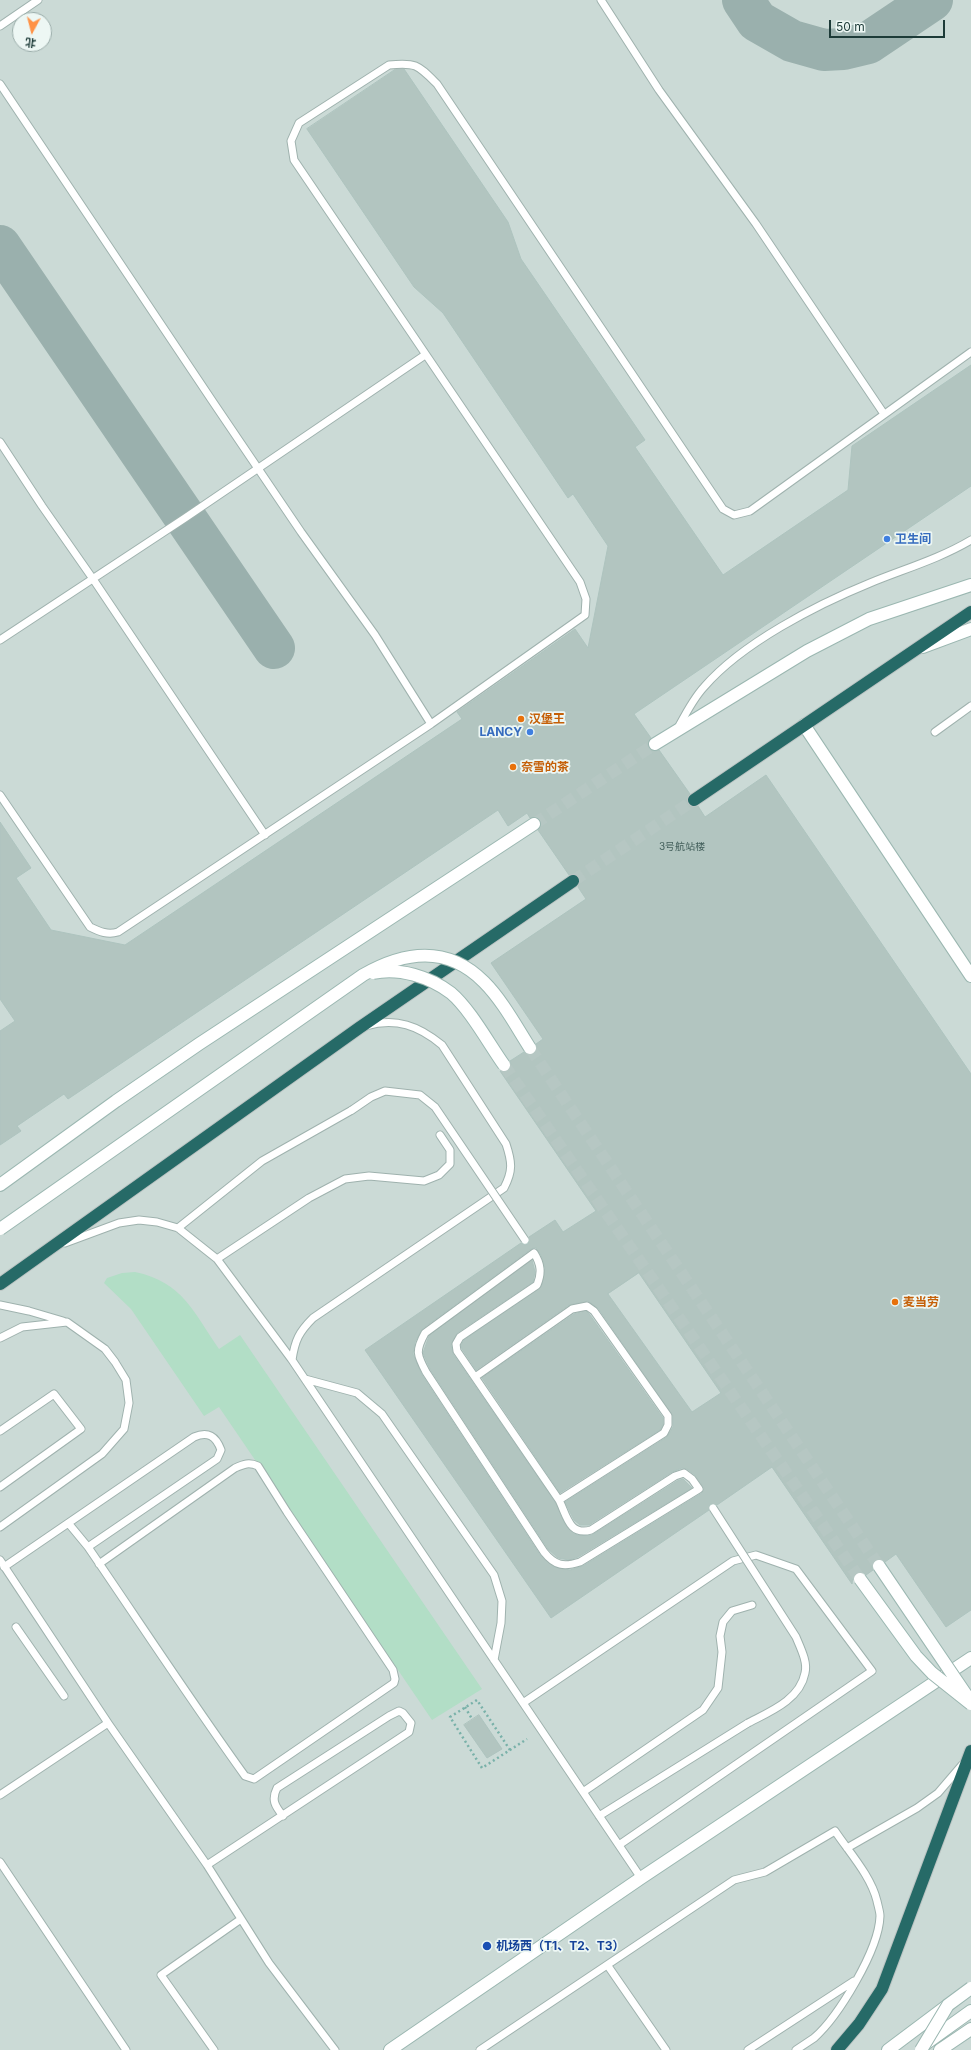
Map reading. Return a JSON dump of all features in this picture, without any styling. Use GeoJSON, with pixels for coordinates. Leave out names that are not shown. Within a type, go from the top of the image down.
{"type":"FeatureCollection","features":[{"type":"Feature","properties":{"kind":"highway"},"geometry":{"type":"LineString","coordinates":[[694,800],[971,612]]}},
{"type":"Feature","properties":{"kind":"highway"},"geometry":{"type":"LineString","coordinates":[[0,1284],[359,1028],[573,881]]}},
{"type":"Feature","properties":{"kind":"highway"},"geometry":{"type":"LineString","coordinates":[[837,2050],[859,2024],[882,1989],[969,1755]]}},
{"type":"Feature","properties":{"kind":"street"},"geometry":{"type":"LineString","coordinates":[[655,744],[806,651],[869,619],[971,585]]}},
{"type":"Feature","properties":{"kind":"street"},"geometry":{"type":"LineString","coordinates":[[914,651],[971,629]]}},
{"type":"Feature","properties":{"kind":"street"},"geometry":{"type":"LineString","coordinates":[[804,725],[971,976]]}},
{"type":"Feature","properties":{"kind":"street"},"geometry":{"type":"LineString","coordinates":[[0,1185],[116,1101],[186,1053],[534,824]]}},
{"type":"Feature","properties":{"kind":"street"},"geometry":{"type":"LineString","coordinates":[[0,1229],[363,975],[380,965],[399,958],[419,955],[435,957],[456,962],[471,971],[485,983],[530,1048]]}},
{"type":"Feature","properties":{"kind":"street"},"geometry":{"type":"LineString","coordinates":[[363,975],[389,971],[406,973],[422,977],[439,986],[451,994],[463,1006],[504,1065]]}},
{"type":"Feature","properties":{"kind":"street"},"geometry":{"type":"LineString","coordinates":[[879,1566],[971,1703]]}},
{"type":"Feature","properties":{"kind":"street"},"geometry":{"type":"LineString","coordinates":[[860,1579],[916,1656],[932,1673],[971,1703]]}},
{"type":"Feature","properties":{"kind":"street"},"geometry":{"type":"LineString","coordinates":[[390,2050],[641,1878],[971,1658]]}},
{"type":"Feature","properties":{"kind":"street"},"geometry":{"type":"LineString","coordinates":[[888,2050],[971,1988]]}},
{"type":"Feature","properties":{"kind":"street"},"geometry":{"type":"LineString","coordinates":[[921,2050],[948,2005]]}},
{"type":"Feature","properties":{"kind":"street"},"geometry":{"type":"LineString","coordinates":[[916,2050],[971,2011]]}},
{"type":"Feature","properties":{"kind":"street"},"geometry":{"type":"LineString","coordinates":[[940,2050],[971,2029]]}},
{"type":"Feature","properties":{"kind":"lane"},"geometry":{"type":"LineString","coordinates":[[0,26],[38,0]]}},
{"type":"Feature","properties":{"kind":"lane"},"geometry":{"type":"LineString","coordinates":[[601,0],[659,90],[756,224],[884,414]]}},
{"type":"Feature","properties":{"kind":"lane"},"geometry":{"type":"LineString","coordinates":[[0,795],[90,928],[100,932],[112,934],[118,932],[265,836],[431,724],[584,615],[586,599],[580,582],[294,160],[291,141],[299,123],[389,65],[400,63],[418,66],[436,84],[723,509],[734,514],[750,510],[971,352]]}},
{"type":"Feature","properties":{"kind":"lane"},"geometry":{"type":"LineString","coordinates":[[0,84],[301,532],[375,634],[431,724]]}},
{"type":"Feature","properties":{"kind":"lane"},"geometry":{"type":"LineString","coordinates":[[0,640],[259,468],[425,355]]}},
{"type":"Feature","properties":{"kind":"lane"},"geometry":{"type":"LineString","coordinates":[[0,442],[265,836]]}},
{"type":"Feature","properties":{"kind":"lane"},"geometry":{"type":"LineString","coordinates":[[677,731],[689,706],[704,687],[729,662],[776,631],[818,606],[870,583],[956,549],[971,540]]}},
{"type":"Feature","properties":{"kind":"lane"},"geometry":{"type":"LineString","coordinates":[[935,732],[971,706]]}},
{"type":"Feature","properties":{"kind":"lane"},"geometry":{"type":"LineString","coordinates":[[292,1360],[295,1344],[301,1330],[313,1318],[504,1188],[510,1176],[511,1158],[506,1144],[442,1045],[427,1033],[409,1025],[393,1022],[379,1023],[359,1028]]}},
{"type":"Feature","properties":{"kind":"lane"},"geometry":{"type":"LineString","coordinates":[[178,1228],[262,1161],[352,1110],[370,1097],[385,1091],[420,1095],[435,1107],[525,1240]]}},
{"type":"Feature","properties":{"kind":"lane"},"geometry":{"type":"LineString","coordinates":[[217,1258],[309,1198],[345,1179],[369,1176],[424,1181],[439,1175],[450,1164],[450,1150],[440,1135]]}},
{"type":"Feature","properties":{"kind":"lane"},"geometry":{"type":"LineString","coordinates":[[49,1249],[119,1223],[139,1220],[157,1222],[178,1228],[217,1258],[305,1379],[641,1878]]}},
{"type":"Feature","properties":{"kind":"lane"},"geometry":{"type":"LineString","coordinates":[[534,1253],[541,1270],[537,1285],[460,1337],[456,1344],[457,1351],[475,1377],[559,1500],[572,1526],[576,1530],[582,1532],[591,1530],[675,1476],[684,1473],[692,1479],[699,1489],[580,1562],[560,1565],[552,1562],[544,1552],[426,1372],[418,1356],[419,1344],[425,1333],[534,1253]]}},
{"type":"Feature","properties":{"kind":"lane"},"geometry":{"type":"LineString","coordinates":[[0,1305],[29,1310],[67,1322],[105,1349],[126,1380],[129,1403],[124,1429],[102,1454],[0,1527]]}},
{"type":"Feature","properties":{"kind":"lane"},"geometry":{"type":"LineString","coordinates":[[475,1377],[572,1309],[587,1306],[594,1311],[668,1416],[668,1425],[664,1432],[559,1500]]}},
{"type":"Feature","properties":{"kind":"lane"},"geometry":{"type":"LineString","coordinates":[[0,1338],[22,1327],[67,1322]]}},
{"type":"Feature","properties":{"kind":"lane"},"geometry":{"type":"LineString","coordinates":[[305,1379],[357,1393],[382,1414],[494,1575],[502,1601],[501,1623],[494,1660]]}},
{"type":"Feature","properties":{"kind":"lane"},"geometry":{"type":"LineString","coordinates":[[0,1431],[54,1394],[81,1429],[0,1487]]}},
{"type":"Feature","properties":{"kind":"lane"},"geometry":{"type":"LineString","coordinates":[[4,1567],[69,1524],[194,1437],[207,1434],[212,1436],[221,1450],[217,1459],[88,1547]]}},
{"type":"Feature","properties":{"kind":"lane"},"geometry":{"type":"LineString","coordinates":[[69,1524],[88,1547],[99,1564],[242,1771],[249,1778],[254,1779],[394,1683],[395,1678],[393,1670],[287,1512],[258,1466],[251,1463],[243,1464],[235,1468],[99,1564]]}},
{"type":"Feature","properties":{"kind":"lane"},"geometry":{"type":"LineString","coordinates":[[599,1816],[748,1723],[784,1704],[798,1689],[806,1673],[803,1656],[796,1637],[712,1508]]}},
{"type":"Feature","properties":{"kind":"lane"},"geometry":{"type":"LineString","coordinates":[[523,1703],[733,1561],[756,1555],[796,1569],[872,1671],[619,1845]]}},
{"type":"Feature","properties":{"kind":"lane"},"geometry":{"type":"LineString","coordinates":[[0,1560],[108,1723],[207,1865],[269,1963],[335,2050]]}},
{"type":"Feature","properties":{"kind":"lane"},"geometry":{"type":"LineString","coordinates":[[583,1792],[703,1710],[718,1688],[722,1652],[720,1636],[723,1622],[732,1611],[752,1605]]}},
{"type":"Feature","properties":{"kind":"lane"},"geometry":{"type":"LineString","coordinates":[[16,1627],[64,1696]]}},
{"type":"Feature","properties":{"kind":"lane"},"geometry":{"type":"LineString","coordinates":[[207,1865],[283,1816],[409,1732],[411,1723],[403,1713],[399,1712],[389,1716],[278,1788],[274,1794],[273,1800],[283,1816]]}},
{"type":"Feature","properties":{"kind":"lane"},"geometry":{"type":"LineString","coordinates":[[0,1795],[108,1723]]}},
{"type":"Feature","properties":{"kind":"lane"},"geometry":{"type":"LineString","coordinates":[[847,1848],[917,1808],[938,1793],[969,1755]]}},
{"type":"Feature","properties":{"kind":"lane"},"geometry":{"type":"LineString","coordinates":[[480,2050],[608,1966],[734,1880],[765,1872],[834,1831],[847,1848],[868,1882],[877,1900],[880,1917],[868,1959],[857,1980],[827,2024],[814,2038],[796,2050]]}},
{"type":"Feature","properties":{"kind":"lane"},"geometry":{"type":"LineString","coordinates":[[0,1862],[126,2050]]}},
{"type":"Feature","properties":{"kind":"lane"},"geometry":{"type":"LineString","coordinates":[[214,2050],[161,1975],[242,1919]]}},
{"type":"Feature","properties":{"kind":"lane"},"geometry":{"type":"LineString","coordinates":[[608,1966],[666,2050]]}},
{"type":"Feature","properties":{"kind":"lane"},"geometry":{"type":"LineString","coordinates":[[748,2050],[857,1980]]}},
{"type":"Feature","properties":{"kind":"path"},"geometry":{"type":"LineString","coordinates":[[510,1750],[476,1700],[450,1717],[482,1768],[510,1750],[527,1739]]}},
{"type":"Feature","properties":{"kind":"path"},"geometry":{"type":"LineString","coordinates":[[465,1707],[472,1719]]}},
{"type":"Feature","properties":{"kind":"shaded area"},"geometry":{"type":"Polygon","coordinates":[[[0,0],[971,0],[971,2050],[0,2050],[0,0]]]}},
{"type":"Feature","properties":{"kind":"green space"},"geometry":{"type":"Polygon","coordinates":[[[135,1272],[165,1283],[176,1291],[194,1311],[219,1349],[240,1335],[482,1689],[432,1720],[219,1407],[204,1416],[131,1309],[104,1283],[107,1278],[122,1273],[135,1272]]]}},
{"type":"Feature","properties":{"kind":"building"},"geometry":{"type":"Polygon","coordinates":[[[396,69],[404,69],[508,222],[521,259],[645,440],[635,447],[723,575],[848,490],[852,446],[971,365],[971,486],[634,714],[651,738],[648,744],[649,748],[655,751],[659,750],[690,794],[687,800],[688,804],[694,807],[698,806],[705,817],[766,775],[971,1074],[971,1610],[946,1627],[896,1554],[885,1562],[879,1559],[874,1560],[872,1566],[873,1570],[866,1575],[863,1572],[856,1573],[853,1576],[852,1584],[772,1467],[717,1505],[710,1504],[709,1510],[551,1618],[365,1350],[521,1243],[525,1245],[528,1244],[529,1237],[555,1220],[563,1232],[596,1211],[500,1071],[509,1071],[511,1065],[510,1061],[524,1052],[530,1055],[534,1054],[537,1048],[536,1044],[543,1039],[491,963],[586,899],[578,887],[580,881],[579,876],[576,874],[569,875],[538,830],[541,824],[538,818],[530,818],[527,813],[508,826],[498,810],[68,1099],[64,1094],[17,1126],[21,1131],[0,1145],[0,1031],[15,1021],[0,999],[0,822],[31,868],[16,878],[51,930],[125,945],[462,719],[457,712],[575,629],[588,648],[608,546],[573,494],[568,498],[443,313],[414,287],[307,129],[396,69]],[[536,1248],[531,1249],[422,1329],[415,1342],[413,1354],[422,1375],[540,1555],[554,1567],[570,1570],[583,1566],[702,1493],[704,1488],[695,1475],[687,1469],[682,1468],[672,1472],[589,1525],[580,1525],[574,1520],[565,1502],[667,1437],[673,1427],[673,1416],[598,1308],[588,1301],[569,1305],[476,1370],[462,1349],[461,1345],[464,1340],[541,1287],[545,1268],[541,1255],[536,1248]],[[639,1273],[608,1294],[692,1412],[721,1393],[639,1273]]]}},
{"type":"Feature","properties":{"kind":"building"},"geometry":{"type":"Polygon","coordinates":[[[532,1260],[535,1272],[533,1282],[457,1333],[451,1345],[453,1354],[555,1502],[566,1526],[577,1535],[592,1535],[677,1481],[683,1479],[692,1488],[578,1557],[569,1560],[558,1558],[548,1549],[430,1369],[423,1353],[429,1336],[532,1260]]]}},
{"type":"Feature","properties":{"kind":"building"},"geometry":{"type":"Polygon","coordinates":[[[586,1311],[663,1418],[663,1424],[660,1430],[560,1493],[482,1378],[574,1314],[586,1311]]]}},
{"type":"Feature","properties":{"kind":"building"},"geometry":{"type":"Polygon","coordinates":[[[479,1715],[502,1749],[487,1758],[464,1725],[479,1715]]]}},
{"type":"Feature","properties":{"kind":"taxiway"},"geometry":{"type":"LineString","coordinates":[[743,0],[757,21],[792,41],[824,50],[843,49],[868,43],[932,0]]}},
{"type":"Feature","properties":{"kind":"taxiway"},"geometry":{"type":"LineString","coordinates":[[0,246],[274,648]]}},
{"type":"Feature","properties":{"kind":"tunnel"},"geometry":{"type":"LineString","coordinates":[[534,824],[655,744]]}},
{"type":"Feature","properties":{"kind":"tunnel"},"geometry":{"type":"LineString","coordinates":[[573,881],[694,800]]}},
{"type":"Feature","properties":{"kind":"tunnel"},"geometry":{"type":"LineString","coordinates":[[530,1048],[879,1566]]}},
{"type":"Feature","properties":{"kind":"tunnel"},"geometry":{"type":"LineString","coordinates":[[504,1065],[860,1579]]}},
{"type":"Feature","properties":{"kind":"place","name":"卫生间"},"geometry":{"type":"Point","coordinates":[887,539]}},
{"type":"Feature","properties":{"kind":"place","name":"汉堡王"},"geometry":{"type":"Point","coordinates":[521,719]}},
{"type":"Feature","properties":{"kind":"place","name":"LANCY"},"geometry":{"type":"Point","coordinates":[530,732]}},
{"type":"Feature","properties":{"kind":"place","name":"奈雪的茶"},"geometry":{"type":"Point","coordinates":[513,767]}},
{"type":"Feature","properties":{"kind":"place","name":"麦当劳"},"geometry":{"type":"Point","coordinates":[895,1302]}},
{"type":"Feature","properties":{"kind":"place","name":"机场西（T1、T2、T3）"},"geometry":{"type":"Point","coordinates":[487,1946]}}]}
